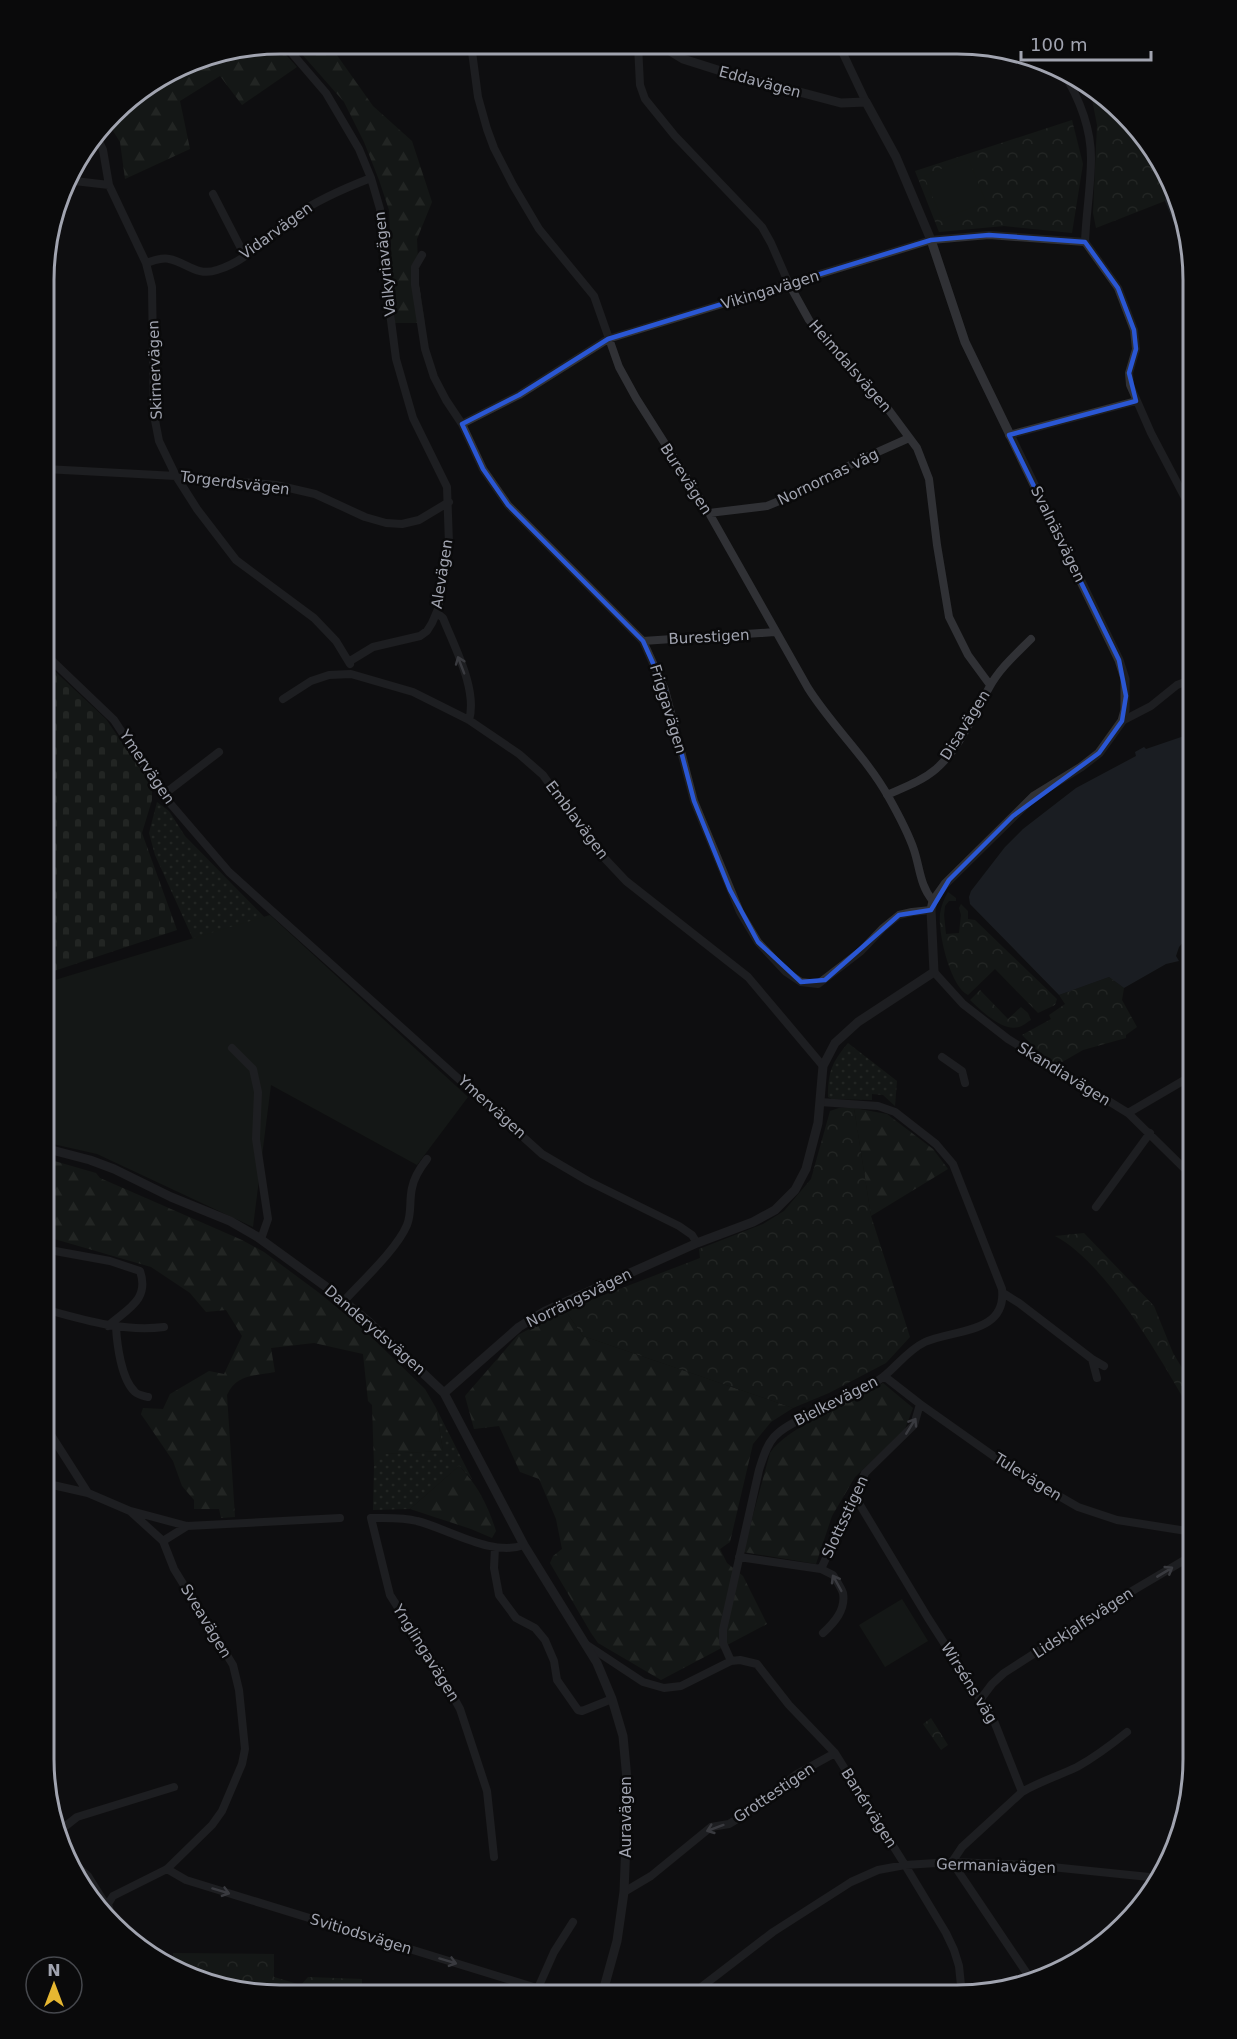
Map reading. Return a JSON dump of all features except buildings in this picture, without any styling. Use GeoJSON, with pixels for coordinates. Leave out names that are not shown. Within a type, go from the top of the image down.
{"type":"FeatureCollection","features":[{"type":"Feature","properties":{"kind":"street","name":"Valkyriavägen"},"geometry":{"type":"LineString","coordinates":[[293,54],[326,93],[359,149],[371,178],[380,209],[396,359],[413,418],[447,487],[448,502]]}},
{"type":"Feature","properties":{"kind":"street","name":"Burevägen"},"geometry":{"type":"LineString","coordinates":[[472,54],[478,97],[494,148],[539,229],[594,296],[619,367],[636,398],[709,513],[819,706],[843,733],[887,795],[913,847],[922,882],[932,906]]}},
{"type":"Feature","properties":{"kind":"street","name":"Heimdalsvägen"},"geometry":{"type":"LineString","coordinates":[[638,54],[640,85],[645,99],[675,136],[762,227],[809,320],[888,409],[920,454],[928,479],[949,618],[968,655],[990,686]]}},
{"type":"Feature","properties":{"kind":"street","name":"Eddavägen"},"geometry":{"type":"LineString","coordinates":[[675,54],[683,59],[724,72],[841,103],[866,102]]}},
{"type":"Feature","properties":{"kind":"street","name":"Svalnäsvägen"},"geometry":{"type":"LineString","coordinates":[[842,54],[902,170],[931,240],[965,342],[1119,660],[1125,679],[1126,696],[1122,722],[1099,753],[1034,796],[949,880],[932,906]]}},
{"type":"Feature","properties":{"kind":"street"},"geometry":{"type":"LineString","coordinates":[[1070,84],[1085,118],[1090,141],[1091,178],[1085,242],[1118,288],[1134,330],[1136,349],[1129,373],[1130,385],[1150,433],[1183,494]]}},
{"type":"Feature","properties":{"kind":"street","name":"Skirnervägen"},"geometry":{"type":"LineString","coordinates":[[100,143],[109,185],[146,263],[152,287],[154,415],[159,441],[176,476],[197,509],[236,561],[314,618],[336,641],[350,661]]}},
{"type":"Feature","properties":{"kind":"street","name":"Vidarvägen"},"geometry":{"type":"LineString","coordinates":[[146,263],[168,258],[192,270],[216,271],[245,256],[277,229],[318,201],[371,178]]}},
{"type":"Feature","properties":{"kind":"street"},"geometry":{"type":"LineString","coordinates":[[76,181],[109,185]]}},
{"type":"Feature","properties":{"kind":"street"},"geometry":{"type":"LineString","coordinates":[[213,194],[245,256]]}},
{"type":"Feature","properties":{"kind":"street","name":"Vikingavägen"},"geometry":{"type":"LineString","coordinates":[[462,424],[519,395],[608,339],[931,240],[989,235],[1085,242]]}},
{"type":"Feature","properties":{"kind":"street","name":"Friggavägen"},"geometry":{"type":"LineString","coordinates":[[422,255],[415,267],[415,285],[425,349],[434,377],[462,424],[483,469],[508,505],[643,641],[665,690],[694,801],[730,890],[758,942],[786,972],[801,982],[818,984],[861,951],[899,915],[932,906]]}},
{"type":"Feature","properties":{"kind":"street"},"geometry":{"type":"LineString","coordinates":[[1009,435],[1136,401]]}},
{"type":"Feature","properties":{"kind":"street","name":"Nornornas väg"},"geometry":{"type":"LineString","coordinates":[[709,513],[741,510],[776,502],[909,438]]}},
{"type":"Feature","properties":{"kind":"street","name":"Torgerdsvägen"},"geometry":{"type":"LineString","coordinates":[[54,469],[176,476],[276,485],[315,494],[365,517],[386,523],[402,524],[419,520],[448,502]]}},
{"type":"Feature","properties":{"kind":"street","name":"Alevägen"},"geometry":{"type":"LineString","coordinates":[[350,661],[373,647],[420,636],[427,631],[437,613],[449,544],[448,502]]}},
{"type":"Feature","properties":{"kind":"street"},"geometry":{"type":"LineString","coordinates":[[437,613],[443,618],[466,677],[471,700],[469,720]]}},
{"type":"Feature","properties":{"kind":"street","name":"Burestigen"},"geometry":{"type":"LineString","coordinates":[[643,641],[775,632]]}},
{"type":"Feature","properties":{"kind":"street","name":"Disavägen"},"geometry":{"type":"LineString","coordinates":[[887,795],[922,780],[938,768],[970,722],[990,686],[1012,657],[1031,639]]}},
{"type":"Feature","properties":{"kind":"street"},"geometry":{"type":"LineString","coordinates":[[350,661],[351,674]]}},
{"type":"Feature","properties":{"kind":"street","name":"Ymervägen"},"geometry":{"type":"LineString","coordinates":[[54,663],[114,720],[163,795],[229,872],[542,1154],[588,1181],[680,1226],[692,1235],[697,1243]]}},
{"type":"Feature","properties":{"kind":"street","name":"Emblavägen"},"geometry":{"type":"LineString","coordinates":[[283,699],[311,681],[329,675],[351,674],[413,692],[469,720],[519,754],[543,775],[594,847],[626,881],[748,977],[823,1066]]}},
{"type":"Feature","properties":{"kind":"street"},"geometry":{"type":"LineString","coordinates":[[1122,722],[1151,706],[1183,683]]}},
{"type":"Feature","properties":{"kind":"street"},"geometry":{"type":"LineString","coordinates":[[163,795],[219,752]]}},
{"type":"Feature","properties":{"kind":"street"},"geometry":{"type":"LineString","coordinates":[[697,1243],[753,1222],[775,1209],[795,1190],[806,1168],[815,1141],[823,1066],[835,1043],[858,1022],[934,972],[932,906]]}},
{"type":"Feature","properties":{"kind":"street","name":"Skandiavägen"},"geometry":{"type":"LineString","coordinates":[[934,972],[963,1004],[1008,1039],[1128,1113],[1183,1166]]}},
{"type":"Feature","properties":{"kind":"street"},"geometry":{"type":"LineString","coordinates":[[232,1048],[253,1069],[258,1092],[256,1139],[268,1219],[261,1239]]}},
{"type":"Feature","properties":{"kind":"street"},"geometry":{"type":"LineString","coordinates":[[942,1057],[962,1071],[965,1083]]}},
{"type":"Feature","properties":{"kind":"street"},"geometry":{"type":"LineString","coordinates":[[1128,1113],[1183,1081]]}},
{"type":"Feature","properties":{"kind":"street"},"geometry":{"type":"LineString","coordinates":[[820,1102],[878,1106],[896,1112],[936,1144],[953,1164],[1003,1293],[1104,1366]]}},
{"type":"Feature","properties":{"kind":"street"},"geometry":{"type":"LineString","coordinates":[[1096,1207],[1150,1133]]}},
{"type":"Feature","properties":{"kind":"street","name":"Danderydsvägen"},"geometry":{"type":"LineString","coordinates":[[54,1151],[114,1169],[171,1197],[230,1221],[261,1239],[344,1301],[399,1350],[444,1393],[524,1545],[587,1645]]}},
{"type":"Feature","properties":{"kind":"street"},"geometry":{"type":"LineString","coordinates":[[344,1301],[399,1240],[407,1224],[412,1188],[419,1169],[427,1159]]}},
{"type":"Feature","properties":{"kind":"street","name":"Norrängsvägen"},"geometry":{"type":"LineString","coordinates":[[444,1393],[519,1328],[545,1311],[697,1243]]}},
{"type":"Feature","properties":{"kind":"street"},"geometry":{"type":"LineString","coordinates":[[54,1251],[110,1261],[140,1271],[144,1282],[140,1299],[112,1326]]}},
{"type":"Feature","properties":{"kind":"street","name":"Bielkevägen"},"geometry":{"type":"LineString","coordinates":[[731,1661],[723,1643],[723,1630],[759,1470],[766,1449],[775,1436],[798,1420],[855,1393],[884,1376],[906,1355],[926,1342],[982,1326],[1001,1310],[1003,1293]]}},
{"type":"Feature","properties":{"kind":"street"},"geometry":{"type":"LineString","coordinates":[[54,1312],[112,1326],[138,1329],[164,1327]]}},
{"type":"Feature","properties":{"kind":"street"},"geometry":{"type":"LineString","coordinates":[[112,1326],[130,1387],[136,1394],[148,1397]]}},
{"type":"Feature","properties":{"kind":"street"},"geometry":{"type":"LineString","coordinates":[[1092,1359],[1097,1378]]}},
{"type":"Feature","properties":{"kind":"street","name":"Tulevägen"},"geometry":{"type":"LineString","coordinates":[[884,1376],[1009,1467],[1078,1507],[1117,1520],[1183,1530]]}},
{"type":"Feature","properties":{"kind":"street","name":"Slottsstigen"},"geometry":{"type":"LineString","coordinates":[[823,1633],[834,1624],[843,1593],[833,1575],[821,1569],[865,1473],[914,1425],[920,1404]]}},
{"type":"Feature","properties":{"kind":"street"},"geometry":{"type":"LineString","coordinates":[[54,1440],[88,1493]]}},
{"type":"Feature","properties":{"kind":"street","name":"Sveavägen"},"geometry":{"type":"LineString","coordinates":[[54,1485],[88,1493],[130,1511],[163,1541],[174,1569],[232,1665],[239,1690],[245,1749],[242,1764],[222,1811],[212,1825],[167,1869],[113,1896],[108,1906]]}},
{"type":"Feature","properties":{"kind":"street","name":"Wirséns väg"},"geometry":{"type":"LineString","coordinates":[[854,1495],[928,1618],[994,1721],[1022,1792]]}},
{"type":"Feature","properties":{"kind":"street"},"geometry":{"type":"LineString","coordinates":[[130,1511],[187,1526],[340,1518]]}},
{"type":"Feature","properties":{"kind":"street","name":"Ynglingavägen"},"geometry":{"type":"LineString","coordinates":[[495,1547],[415,1520],[371,1518],[390,1595],[460,1709],[487,1791],[495,1857]]}},
{"type":"Feature","properties":{"kind":"street"},"geometry":{"type":"LineString","coordinates":[[163,1541],[187,1526]]}},
{"type":"Feature","properties":{"kind":"street"},"geometry":{"type":"LineString","coordinates":[[524,1545],[512,1549],[495,1547],[494,1575],[500,1596],[516,1618],[535,1628],[545,1640],[554,1661],[557,1680],[578,1710],[582,1711],[612,1699]]}},
{"type":"Feature","properties":{"kind":"street"},"geometry":{"type":"LineString","coordinates":[[739,1557],[821,1569]]}},
{"type":"Feature","properties":{"kind":"street","name":"Lidskjalfsvägen"},"geometry":{"type":"LineString","coordinates":[[980,1700],[992,1684],[1004,1674],[1127,1594],[1183,1561]]}},
{"type":"Feature","properties":{"kind":"street"},"geometry":{"type":"LineString","coordinates":[[587,1645],[643,1682],[664,1688],[681,1686],[731,1661]]}},
{"type":"Feature","properties":{"kind":"street","name":"Auravägen"},"geometry":{"type":"LineString","coordinates":[[587,1645],[612,1699],[623,1736],[628,1790],[624,1892],[617,1941],[605,1985]]}},
{"type":"Feature","properties":{"kind":"street","name":"Banérvägen"},"geometry":{"type":"LineString","coordinates":[[731,1661],[740,1660],[758,1664],[789,1705],[835,1753],[946,1933],[959,1966],[961,1985]]}},
{"type":"Feature","properties":{"kind":"street"},"geometry":{"type":"LineString","coordinates":[[1027,1974],[952,1862],[962,1847],[1022,1792],[1035,1784],[1077,1767],[1104,1750],[1126,1732]]}},
{"type":"Feature","properties":{"kind":"street","name":"Grottestigen"},"geometry":{"type":"LineString","coordinates":[[624,1892],[651,1876],[711,1827],[729,1824],[749,1812],[797,1774],[835,1753]]}},
{"type":"Feature","properties":{"kind":"street"},"geometry":{"type":"LineString","coordinates":[[65,1827],[77,1817],[174,1786]]}},
{"type":"Feature","properties":{"kind":"street","name":"Germaniavägen"},"geometry":{"type":"LineString","coordinates":[[704,1985],[773,1932],[851,1882],[878,1870],[905,1865],[952,1862],[1032,1865],[1150,1877]]}},
{"type":"Feature","properties":{"kind":"street","name":"Svitiodsvägen"},"geometry":{"type":"LineString","coordinates":[[167,1869],[186,1880],[528,1985]]}},
{"type":"Feature","properties":{"kind":"street"},"geometry":{"type":"LineString","coordinates":[[86,1875],[96,1890]]}},
{"type":"Feature","properties":{"kind":"street"},"geometry":{"type":"LineString","coordinates":[[539,1985],[554,1952],[573,1922]]}},
{"type":"Feature","properties":{"kind":"highlighted area"},"geometry":{"type":"Polygon","coordinates":[[[989,235],[1085,242],[1118,288],[1134,330],[1136,349],[1129,373],[1136,401],[1009,435],[1119,660],[1126,696],[1122,721],[1099,753],[1013,816],[949,880],[931,910],[899,915],[825,980],[801,982],[758,942],[730,890],[694,801],[665,690],[643,641],[508,505],[483,469],[462,424],[519,395],[608,339],[931,240],[989,235]]]}},
{"type":"Feature","properties":{"kind":"green space"},"geometry":{"type":"Polygon","coordinates":[[[265,54],[285,54],[297,67],[242,105],[220,76],[180,101],[190,149],[125,179],[120,142],[112,129],[120,120],[154,92],[193,71],[236,58],[265,54]]]}},
{"type":"Feature","properties":{"kind":"green space"},"geometry":{"type":"Polygon","coordinates":[[[302,54],[336,54],[373,106],[412,141],[432,202],[417,239],[419,284],[425,323],[395,323],[389,210],[364,142],[344,102],[302,54]]]}},
{"type":"Feature","properties":{"kind":"green space"},"geometry":{"type":"Polygon","coordinates":[[[1092,99],[1117,120],[1136,142],[1153,167],[1166,192],[1165,201],[1096,228],[1093,213],[1097,125],[1092,99]]]}},
{"type":"Feature","properties":{"kind":"green space"},"geometry":{"type":"Polygon","coordinates":[[[1072,120],[1083,164],[1072,233],[1004,226],[939,232],[915,171],[1072,120]]]}},
{"type":"Feature","properties":{"kind":"green space"},"geometry":{"type":"Polygon","coordinates":[[[968,158],[986,202],[942,219],[924,176],[968,158]]]}},
{"type":"Feature","properties":{"kind":"green space"},"geometry":{"type":"Polygon","coordinates":[[[54,670],[106,719],[152,786],[152,800],[142,833],[177,930],[54,971],[54,670]]]}},
{"type":"Feature","properties":{"kind":"green space"},"geometry":{"type":"Polygon","coordinates":[[[157,802],[169,811],[185,836],[275,928],[216,990],[155,855],[149,833],[157,802]]]}},
{"type":"Feature","properties":{"kind":"green space"},"geometry":{"type":"Polygon","coordinates":[[[948,892],[956,898],[956,901],[949,901],[945,906],[946,934],[959,933],[961,904],[968,911],[968,919],[975,920],[1057,999],[1055,1005],[1038,1013],[995,969],[968,995],[962,990],[951,970],[941,933],[940,911],[948,892]]]}},
{"type":"Feature","properties":{"kind":"green space"},"geometry":{"type":"Polygon","coordinates":[[[270,915],[468,1097],[417,1165],[271,1085],[253,1227],[97,1154],[54,1144],[54,980],[270,915]]]}},
{"type":"Feature","properties":{"kind":"green space"},"geometry":{"type":"Polygon","coordinates":[[[1109,977],[1124,988],[1122,1000],[1137,1027],[1126,1035],[1126,1038],[1083,1050],[1057,1065],[1039,1052],[1022,1035],[1051,1019],[1049,1015],[1065,1004],[1059,995],[1109,977]]]}},
{"type":"Feature","properties":{"kind":"green space"},"geometry":{"type":"Polygon","coordinates":[[[980,990],[1008,1019],[1021,1007],[1028,1013],[1031,1020],[1012,1028],[999,1023],[970,1000],[980,990]]]}},
{"type":"Feature","properties":{"kind":"green space"},"geometry":{"type":"Polygon","coordinates":[[[848,1043],[897,1081],[895,1106],[883,1095],[872,1094],[872,1100],[828,1097],[832,1068],[848,1043]]]}},
{"type":"Feature","properties":{"kind":"green space"},"geometry":{"type":"Polygon","coordinates":[[[839,1108],[854,1108],[871,1216],[910,1337],[886,1363],[829,1393],[793,1408],[583,1336],[565,1310],[700,1258],[699,1249],[763,1224],[784,1211],[811,1179],[830,1111],[839,1108]]]}},
{"type":"Feature","properties":{"kind":"green space"},"geometry":{"type":"Polygon","coordinates":[[[854,1108],[887,1114],[933,1149],[948,1169],[871,1216],[854,1108]]]}},
{"type":"Feature","properties":{"kind":"green space"},"geometry":{"type":"Polygon","coordinates":[[[54,1161],[96,1173],[100,1178],[242,1240],[264,1252],[362,1328],[425,1389],[436,1408],[443,1451],[384,1454],[374,1466],[372,1405],[368,1401],[363,1354],[314,1343],[271,1348],[275,1372],[247,1377],[235,1383],[227,1395],[235,1517],[221,1518],[219,1509],[194,1509],[194,1500],[182,1486],[173,1461],[141,1414],[143,1408],[163,1409],[170,1394],[209,1371],[224,1374],[242,1336],[226,1310],[206,1312],[190,1293],[151,1267],[54,1239],[54,1161]]]}},
{"type":"Feature","properties":{"kind":"green space"},"geometry":{"type":"Polygon","coordinates":[[[1084,1233],[1154,1306],[1173,1353],[1183,1370],[1183,1398],[1133,1316],[1114,1291],[1095,1268],[1055,1236],[1084,1233]]]}},
{"type":"Feature","properties":{"kind":"green space"},"geometry":{"type":"Polygon","coordinates":[[[565,1310],[583,1336],[793,1408],[771,1422],[753,1444],[730,1542],[720,1549],[727,1563],[743,1576],[767,1624],[661,1680],[598,1643],[591,1633],[550,1563],[553,1556],[562,1549],[556,1519],[539,1479],[520,1472],[499,1426],[474,1429],[465,1396],[518,1335],[565,1310]]]}},
{"type":"Feature","properties":{"kind":"green space"},"geometry":{"type":"Polygon","coordinates":[[[883,1383],[913,1408],[905,1429],[855,1477],[832,1516],[816,1564],[743,1552],[770,1453],[791,1433],[883,1383]]]}},
{"type":"Feature","properties":{"kind":"green space"},"geometry":{"type":"Polygon","coordinates":[[[436,1408],[472,1479],[459,1466],[410,1509],[373,1510],[374,1466],[383,1454],[443,1451],[436,1408]]]}},
{"type":"Feature","properties":{"kind":"green space"},"geometry":{"type":"Polygon","coordinates":[[[459,1466],[477,1488],[486,1504],[496,1531],[492,1538],[410,1509],[459,1466]]]}},
{"type":"Feature","properties":{"kind":"green space"},"geometry":{"type":"Polygon","coordinates":[[[902,1599],[928,1641],[885,1667],[859,1625],[902,1599]]]}},
{"type":"Feature","properties":{"kind":"green space"},"geometry":{"type":"Polygon","coordinates":[[[931,1718],[948,1745],[941,1750],[923,1724],[931,1718]]]}},
{"type":"Feature","properties":{"kind":"green space"},"geometry":{"type":"Polygon","coordinates":[[[173,1953],[274,1954],[274,1977],[301,1985],[265,1985],[236,1981],[193,1968],[173,1958],[173,1953]]]}},
{"type":"Feature","properties":{"kind":"green space"},"geometry":{"type":"Polygon","coordinates":[[[308,1977],[362,1979],[362,1985],[301,1985],[308,1977]]]}},
{"type":"Feature","properties":{"kind":"shaded area"},"geometry":{"type":"Polygon","coordinates":[[[1166,192],[1178,234],[1165,201],[1166,192]]]}},
{"type":"Feature","properties":{"kind":"shaded area"},"geometry":{"type":"Polygon","coordinates":[[[1183,736],[1183,942],[1176,956],[1179,961],[1166,964],[1124,988],[1109,977],[1059,995],[970,904],[971,891],[1005,847],[1023,829],[1076,788],[1136,756],[1135,752],[1144,747],[1146,749],[1183,736]]]}}]}
